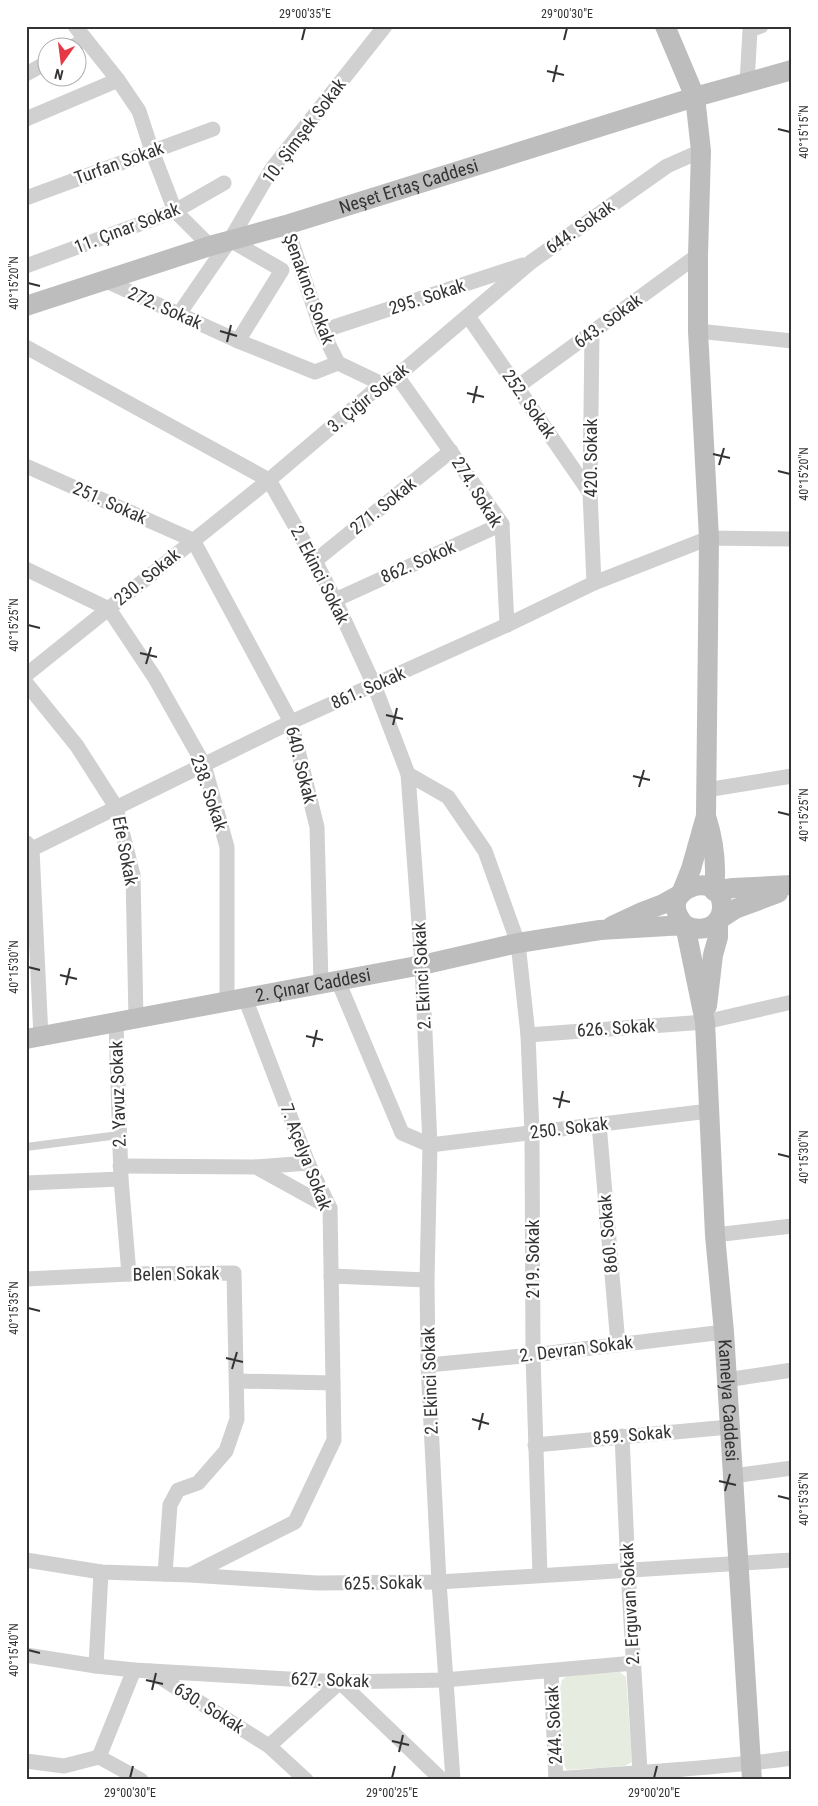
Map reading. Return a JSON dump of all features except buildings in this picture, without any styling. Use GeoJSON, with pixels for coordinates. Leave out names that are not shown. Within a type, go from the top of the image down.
{"type":"FeatureCollection","features":[{"type":"Feature","properties":{"kind":"main road"},"geometry":{"type":"LineString","coordinates":[[665,26],[695,97],[701,151],[698,331],[709,538],[706,816],[690,870],[676,907],[680,920],[691,929],[699,930],[713,925],[735,908],[792,887]]}},
{"type":"Feature","properties":{"kind":"main road","name":"Neşet Ertaş Caddesi"},"geometry":{"type":"LineString","coordinates":[[26,306],[210,246],[695,97],[792,70]]}},
{"type":"Feature","properties":{"kind":"main road"},"geometry":{"type":"LineString","coordinates":[[706,816],[712,835],[716,870],[714,891]]}},
{"type":"Feature","properties":{"kind":"main road"},"geometry":{"type":"LineString","coordinates":[[600,930],[663,904],[693,885],[708,886],[714,891],[721,901],[721,914],[718,920],[718,937],[705,1022]]}},
{"type":"Feature","properties":{"kind":"main road"},"geometry":{"type":"LineString","coordinates":[[714,891],[733,888],[792,887]]}},
{"type":"Feature","properties":{"kind":"main road"},"geometry":{"type":"LineString","coordinates":[[600,930],[685,925]]}},
{"type":"Feature","properties":{"kind":"main road"},"geometry":{"type":"LineString","coordinates":[[685,925],[705,1022]]}},
{"type":"Feature","properties":{"kind":"main road","name":"2. Çınar Caddesi"},"geometry":{"type":"LineString","coordinates":[[34,1038],[422,965],[518,943],[600,930]]}},
{"type":"Feature","properties":{"kind":"main road","name":"Kamelya Caddesi"},"geometry":{"type":"LineString","coordinates":[[705,1022],[715,1235],[724,1332],[729,1427],[740,1564],[752,1772]]}},
{"type":"Feature","properties":{"kind":"street"},"geometry":{"type":"LineString","coordinates":[[75,26],[84,38]]}},
{"type":"Feature","properties":{"kind":"street","name":"10. Şimşek Sokak"},"geometry":{"type":"LineString","coordinates":[[179,314],[230,240],[271,170],[385,26]]}},
{"type":"Feature","properties":{"kind":"street"},"geometry":{"type":"LineString","coordinates":[[747,83],[750,30],[761,26]]}},
{"type":"Feature","properties":{"kind":"street"},"geometry":{"type":"LineString","coordinates":[[88,43],[139,110],[152,151],[175,211],[210,246]]}},
{"type":"Feature","properties":{"kind":"street"},"geometry":{"type":"LineString","coordinates":[[26,74],[38,67]]}},
{"type":"Feature","properties":{"kind":"street"},"geometry":{"type":"LineString","coordinates":[[26,119],[118,80]]}},
{"type":"Feature","properties":{"kind":"street","name":"Turfan Sokak"},"geometry":{"type":"LineString","coordinates":[[26,198],[213,129]]}},
{"type":"Feature","properties":{"kind":"street","name":"644. Sokak"},"geometry":{"type":"LineString","coordinates":[[468,316],[531,262],[667,166],[701,151]]}},
{"type":"Feature","properties":{"kind":"street","name":"11. Çınar Sokak"},"geometry":{"type":"LineString","coordinates":[[26,266],[175,211],[224,183]]}},
{"type":"Feature","properties":{"kind":"street","name":"Şenakıncı Sokak"},"geometry":{"type":"LineString","coordinates":[[286,224],[322,331],[338,363],[382,384]]}},
{"type":"Feature","properties":{"kind":"street"},"geometry":{"type":"LineString","coordinates":[[230,240],[282,270],[238,340]]}},
{"type":"Feature","properties":{"kind":"street","name":"643. Sokak"},"geometry":{"type":"LineString","coordinates":[[517,387],[698,254]]}},
{"type":"Feature","properties":{"kind":"street","name":"295. Sokak"},"geometry":{"type":"LineString","coordinates":[[322,331],[531,262]]}},
{"type":"Feature","properties":{"kind":"street","name":"272. Sokak"},"geometry":{"type":"LineString","coordinates":[[104,280],[315,372],[338,363]]}},
{"type":"Feature","properties":{"kind":"street","name":"3. Çığır Sokak"},"geometry":{"type":"LineString","coordinates":[[269,480],[382,384],[397,376],[468,316]]}},
{"type":"Feature","properties":{"kind":"street","name":"252. Sokak"},"geometry":{"type":"LineString","coordinates":[[468,316],[590,493]]}},
{"type":"Feature","properties":{"kind":"street"},"geometry":{"type":"LineString","coordinates":[[698,331],[792,341]]}},
{"type":"Feature","properties":{"kind":"street","name":"420. Sokak"},"geometry":{"type":"LineString","coordinates":[[592,332],[590,493],[594,583]]}},
{"type":"Feature","properties":{"kind":"street"},"geometry":{"type":"LineString","coordinates":[[26,347],[269,480]]}},
{"type":"Feature","properties":{"kind":"street","name":"274. Sokak"},"geometry":{"type":"LineString","coordinates":[[397,376],[502,524],[507,625]]}},
{"type":"Feature","properties":{"kind":"street","name":"271. Sokak"},"geometry":{"type":"LineString","coordinates":[[315,560],[451,451]]}},
{"type":"Feature","properties":{"kind":"street","name":"251. Sokak"},"geometry":{"type":"LineString","coordinates":[[26,466],[193,540]]}},
{"type":"Feature","properties":{"kind":"street","name":"230. Sokak"},"geometry":{"type":"LineString","coordinates":[[26,675],[269,480]]}},
{"type":"Feature","properties":{"kind":"street","name":"2. Ekinci Sokak"},"geometry":{"type":"LineString","coordinates":[[269,480],[315,560],[334,600],[374,685],[408,774],[422,965],[430,1145],[427,1280],[428,1366],[439,1582],[453,1780]]}},
{"type":"Feature","properties":{"kind":"street","name":"862. Sokok"},"geometry":{"type":"LineString","coordinates":[[334,600],[502,524]]}},
{"type":"Feature","properties":{"kind":"street"},"geometry":{"type":"LineString","coordinates":[[709,538],[792,539]]}},
{"type":"Feature","properties":{"kind":"street","name":"861. Sokak"},"geometry":{"type":"LineString","coordinates":[[29,846],[204,766],[291,722],[507,625],[594,583],[709,538]]}},
{"type":"Feature","properties":{"kind":"street","name":"640. Sokak"},"geometry":{"type":"LineString","coordinates":[[193,540],[291,722],[317,827],[330,982]]}},
{"type":"Feature","properties":{"kind":"street"},"geometry":{"type":"LineString","coordinates":[[26,569],[109,609]]}},
{"type":"Feature","properties":{"kind":"street","name":"238. Sokak"},"geometry":{"type":"LineString","coordinates":[[109,609],[155,678],[204,766],[228,847],[236,1000]]}},
{"type":"Feature","properties":{"kind":"street","name":"Efe Sokak"},"geometry":{"type":"LineString","coordinates":[[26,683],[77,746],[116,807],[132,875],[136,1018]]}},
{"type":"Feature","properties":{"kind":"street","name":"219. Sokak"},"geometry":{"type":"LineString","coordinates":[[408,774],[448,797],[485,851],[518,943],[528,1035],[532,1133],[533,1355],[540,1575]]}},
{"type":"Feature","properties":{"kind":"street"},"geometry":{"type":"LineString","coordinates":[[706,790],[792,776]]}},
{"type":"Feature","properties":{"kind":"street"},"geometry":{"type":"LineString","coordinates":[[29,846],[34,1038]]}},
{"type":"Feature","properties":{"kind":"street"},"geometry":{"type":"LineString","coordinates":[[330,982],[402,1133],[430,1145]]}},
{"type":"Feature","properties":{"kind":"street","name":"7. Açelya Sokak"},"geometry":{"type":"LineString","coordinates":[[190,1575],[295,1522],[334,1440],[330,1208],[308,1163],[236,1000]]}},
{"type":"Feature","properties":{"kind":"street","name":"626. Sokak"},"geometry":{"type":"LineString","coordinates":[[528,1035],[705,1022],[792,1002]]}},
{"type":"Feature","properties":{"kind":"street","name":"2. Yavuz Sokak"},"geometry":{"type":"LineString","coordinates":[[116,1022],[121,1173],[129,1274]]}},
{"type":"Feature","properties":{"kind":"street","name":"250. Sokak"},"geometry":{"type":"LineString","coordinates":[[430,1145],[709,1111]]}},
{"type":"Feature","properties":{"kind":"street","name":"860. Sokak"},"geometry":{"type":"LineString","coordinates":[[599,1124],[618,1344]]}},
{"type":"Feature","properties":{"kind":"street","name":"2. Yavuz Sokak"},"geometry":{"type":"LineString","coordinates":[[26,1183],[121,1173],[308,1163]]}},
{"type":"Feature","properties":{"kind":"street","name":"2. Yavuz Sokak"},"geometry":{"type":"LineString","coordinates":[[256,1167],[330,1208]]}},
{"type":"Feature","properties":{"kind":"street"},"geometry":{"type":"LineString","coordinates":[[715,1235],[792,1226]]}},
{"type":"Feature","properties":{"kind":"street","name":"Belen Sokak"},"geometry":{"type":"LineString","coordinates":[[26,1279],[129,1274],[234,1273],[237,1418],[226,1451],[198,1483],[178,1490],[170,1505],[165,1574]]}},
{"type":"Feature","properties":{"kind":"street"},"geometry":{"type":"LineString","coordinates":[[331,1276],[427,1280]]}},
{"type":"Feature","properties":{"kind":"street","name":"2. Devran Sokak"},"geometry":{"type":"LineString","coordinates":[[428,1366],[724,1332]]}},
{"type":"Feature","properties":{"kind":"street"},"geometry":{"type":"LineString","coordinates":[[726,1380],[792,1370]]}},
{"type":"Feature","properties":{"kind":"street"},"geometry":{"type":"LineString","coordinates":[[237,1381],[333,1383]]}},
{"type":"Feature","properties":{"kind":"street","name":"859. Sokak"},"geometry":{"type":"LineString","coordinates":[[535,1445],[729,1427]]}},
{"type":"Feature","properties":{"kind":"street","name":"2. Erguvan Sokak"},"geometry":{"type":"LineString","coordinates":[[622,1436],[640,1771]]}},
{"type":"Feature","properties":{"kind":"street"},"geometry":{"type":"LineString","coordinates":[[733,1476],[792,1468]]}},
{"type":"Feature","properties":{"kind":"street","name":"625. Sokak"},"geometry":{"type":"LineString","coordinates":[[26,1560],[102,1572],[190,1575],[317,1583],[439,1582],[792,1560]]}},
{"type":"Feature","properties":{"kind":"street"},"geometry":{"type":"LineString","coordinates":[[96,1666],[102,1572]]}},
{"type":"Feature","properties":{"kind":"street","name":"627. Sokak"},"geometry":{"type":"LineString","coordinates":[[26,1655],[96,1666],[142,1670],[340,1682],[446,1680],[634,1664]]}},
{"type":"Feature","properties":{"kind":"street"},"geometry":{"type":"LineString","coordinates":[[100,1757],[142,1670]]}},
{"type":"Feature","properties":{"kind":"street","name":"630. Sokak"},"geometry":{"type":"LineString","coordinates":[[142,1670],[269,1746],[306,1780]]}},
{"type":"Feature","properties":{"kind":"street","name":"244. Sokak"},"geometry":{"type":"LineString","coordinates":[[551,1671],[556,1779]]}},
{"type":"Feature","properties":{"kind":"street"},"geometry":{"type":"LineString","coordinates":[[269,1746],[340,1682],[442,1780]]}},
{"type":"Feature","properties":{"kind":"street"},"geometry":{"type":"LineString","coordinates":[[26,1761],[64,1766],[100,1757],[141,1780]]}},
{"type":"Feature","properties":{"kind":"street"},"geometry":{"type":"LineString","coordinates":[[556,1779],[640,1771],[752,1772],[792,1758]]}},
{"type":"Feature","properties":{"kind":"lane"},"geometry":{"type":"LineString","coordinates":[[26,1147],[120,1135]]}},
{"type":"Feature","properties":{"kind":"shaded area"},"geometry":{"type":"Polygon","coordinates":[[[620,1672],[626,1677],[632,1762],[625,1766],[567,1770],[563,1763],[560,1687],[562,1680],[567,1676],[620,1672]]]}}]}
